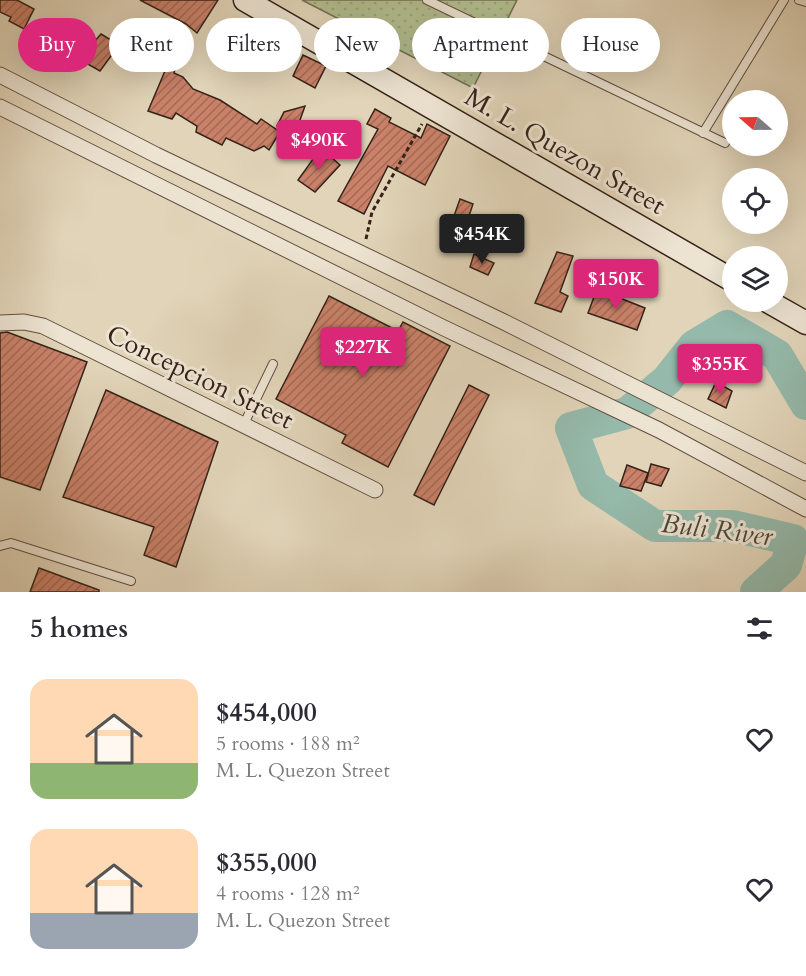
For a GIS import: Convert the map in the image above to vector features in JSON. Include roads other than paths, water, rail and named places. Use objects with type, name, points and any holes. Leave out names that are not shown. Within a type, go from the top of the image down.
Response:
[{"type":"main road","name":"M. L. Quezon Street","points":[[245,0],[722,274]]},
{"type":"main road","points":[[787,312],[806,323]]},
{"type":"street","points":[[0,75],[156,155],[364,254],[806,473]]},
{"type":"street","points":[[0,107],[444,328],[659,430],[806,509]]},
{"type":"street","name":"Concepcion Street","points":[[0,323],[24,322],[43,326],[375,490]]},
{"type":"lane","points":[[703,133],[784,0]]},
{"type":"lane","points":[[798,0],[806,2]]},
{"type":"lane","points":[[432,1],[722,142]]},
{"type":"lane","points":[[243,426],[273,364]]},
{"type":"lane","points":[[0,546],[10,543],[131,581]]},
{"type":"waterway","name":"Buli River","points":[[756,592],[786,565],[793,540],[733,526],[655,526],[593,485],[571,428],[627,413],[667,380],[694,346],[727,326],[777,355],[806,404]]}]
